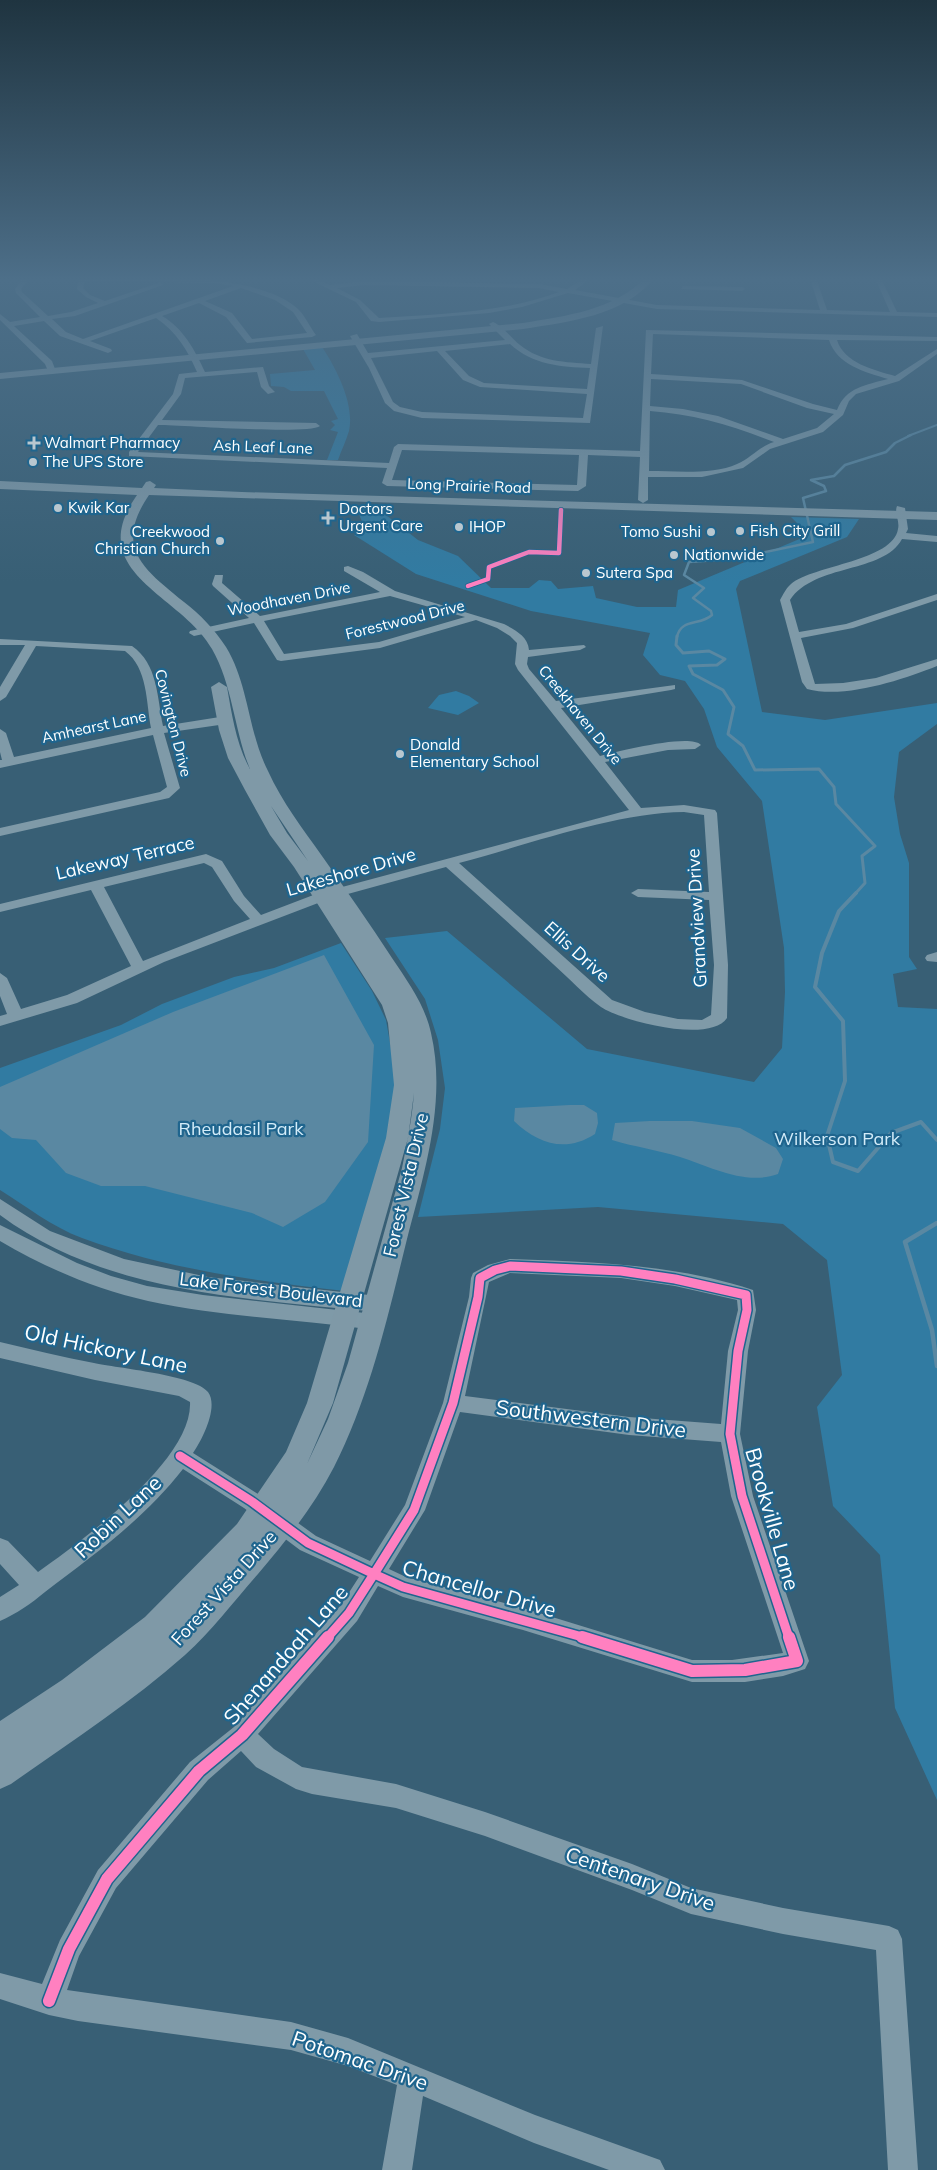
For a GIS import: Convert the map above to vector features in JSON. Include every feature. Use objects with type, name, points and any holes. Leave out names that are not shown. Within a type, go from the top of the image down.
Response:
[{"type":"main road","name":"Long Prairie Road","points":[[0,481],[38,482],[48,480],[140,488],[643,500],[792,508]]},
{"type":"main road","name":"Long Prairie Road","points":[[0,481],[140,488],[817,509],[901,511],[937,509]]},
{"type":"main road","points":[[119,506],[140,488]]},
{"type":"main road","name":"Forest Vista Drive","points":[[132,573],[126,545],[126,534],[128,517],[140,488]]},
{"type":"main road","name":"Long Prairie Road","points":[[901,511],[937,516]]},
{"type":"main road","name":"Forest Vista Drive","points":[[113,530],[115,549],[132,573],[220,650],[229,672],[252,755],[280,820]]},
{"type":"main road","name":"Forest Vista Drive","points":[[0,1739],[73,1691],[154,1627],[246,1534],[303,1494],[330,1449],[356,1380],[376,1313],[418,1145],[425,1101],[426,1061],[420,1024],[413,1007],[330,895],[236,758],[210,655],[200,632]]},
{"type":"main road","name":"Forest Vista Drive","points":[[0,1773],[97,1704],[177,1642],[271,1517],[320,1402],[349,1309],[397,1138],[405,1085],[404,1062],[398,1023],[392,1005],[330,895]]},
{"type":"street","points":[[156,422],[179,389],[181,379]]},
{"type":"street","points":[[263,379],[265,387],[270,392]]},
{"type":"street","points":[[378,379],[386,399],[392,406],[422,415],[587,421],[592,379]]},
{"type":"street","points":[[469,379],[483,385],[502,388],[591,392]]},
{"type":"street","points":[[643,500],[647,379]]},
{"type":"street","points":[[699,379],[742,382],[810,406],[840,413]]},
{"type":"street","points":[[644,474],[694,474],[740,466],[767,447],[820,430],[840,413],[845,400],[853,392],[895,379]]},
{"type":"street","points":[[645,408],[697,412],[782,442]]},
{"type":"street","points":[[156,422],[293,427],[316,426]]},
{"type":"street","name":"Ash Leaf Lane","points":[[156,422],[133,452],[134,455],[391,466]]},
{"type":"street","points":[[584,452],[581,486],[574,488],[387,483],[398,447],[584,452],[645,454]]},
{"type":"street","points":[[901,511],[905,524],[902,536],[890,547],[877,555],[808,579],[793,587],[787,593],[785,600],[808,682],[811,686],[875,681],[899,676],[937,662]]},
{"type":"street","points":[[902,536],[937,539]]},
{"type":"street","name":"Creekhaven Drive","points":[[348,569],[359,572],[374,585],[390,593],[476,617],[500,626],[518,637],[522,642],[523,654],[521,664],[524,670],[598,760],[634,806],[637,813]]},
{"type":"street","points":[[219,577],[217,584],[256,618]]},
{"type":"street","name":"Woodhaven Drive","points":[[200,632],[256,618],[327,608],[390,593]]},
{"type":"street","points":[[796,635],[820,634],[840,630],[937,597]]},
{"type":"street","name":"Forestwood Drive","points":[[256,618],[281,658],[380,645],[476,617]]},
{"type":"street","name":"Covington Drive","points":[[0,642],[34,642],[128,648],[135,651],[148,678],[157,730],[174,785],[172,791],[164,795],[0,832]]},
{"type":"street","points":[[0,697],[34,642]]},
{"type":"street","points":[[523,654],[580,648]]},
{"type":"street","points":[[554,706],[651,688],[671,687]]},
{"type":"street","name":"Amhearst Lane","points":[[4,763],[157,730],[226,720]]},
{"type":"street","points":[[0,733],[4,763]]},
{"type":"street","points":[[598,760],[668,746],[694,745]]},
{"type":"street","name":"Lakeshore Drive","points":[[0,1021],[72,999],[139,968],[330,895],[602,820],[637,813],[696,808]]},
{"type":"street","name":"Grandview Drive","points":[[696,808],[710,813],[721,965],[719,1018],[702,1026]]},
{"type":"street","name":"Lakeway Terrace","points":[[0,908],[95,884],[209,859],[217,864],[239,898],[259,922]]},
{"type":"street","name":"Ellis Drive","points":[[450,863],[608,1004],[644,1017],[702,1026]]},
{"type":"street","points":[[95,884],[139,968]]},
{"type":"street","points":[[638,893],[715,896]]},
{"type":"street","points":[[0,978],[16,1016]]},
{"type":"street","name":"Lake Forest Boulevard","points":[[0,1206],[42,1235],[90,1255],[134,1268],[178,1279],[376,1313]]},
{"type":"street","name":"Lake Forest Boulevard","points":[[0,1232],[16,1242],[91,1276],[146,1293],[222,1305],[349,1309]]},
{"type":"street","name":"Shenandoah Lane","points":[[49,2000],[69,1949],[107,1879],[199,1771],[242,1735],[349,1613],[375,1575],[414,1510],[453,1403],[478,1297],[480,1278],[495,1270],[510,1266],[621,1271],[682,1281],[746,1295]]},
{"type":"street","name":"Brookville Lane","points":[[746,1295],[747,1310],[738,1352],[730,1434],[742,1496],[797,1661]]},
{"type":"street","name":"Old Hickory Lane","points":[[0,1350],[94,1372],[165,1384],[184,1389],[200,1397]]},
{"type":"street","name":"Robin Lane","points":[[0,1610],[36,1587],[100,1539],[141,1502],[180,1456],[193,1436],[200,1416],[200,1397]]},
{"type":"street","name":"Southwestern Drive","points":[[453,1403],[629,1426],[730,1434]]},
{"type":"street","name":"Chancellor Drive","points":[[180,1456],[308,1543],[403,1587],[523,1619],[692,1671],[716,1673],[754,1671],[797,1661]]},
{"type":"street","points":[[0,1548],[36,1587]]},
{"type":"street","name":"Centenary Drive","points":[[242,1735],[265,1758],[296,1776],[312,1782],[405,1799],[484,1824],[632,1877],[691,1901],[783,1921],[889,1940],[903,2170]]},
{"type":"street","name":"Potomac Drive","points":[[0,1986],[78,2007],[291,2036],[348,2052],[412,2076],[534,2129],[650,2170]]},
{"type":"street","points":[[398,2170],[412,2076]]},
{"type":"green space","points":[[270,379],[339,379],[347,398],[350,421],[349,431],[338,460],[327,460],[338,432],[330,430],[335,425],[331,421],[338,419],[324,391],[291,391],[284,387],[271,386]]},
{"type":"green space","name":"Wilkerson Park","points":[[355,505],[377,508],[418,540],[458,556],[491,588],[529,588],[539,580],[551,581],[558,589],[593,586],[596,598],[637,607],[676,607],[678,590],[809,535],[791,517],[859,519],[847,537],[740,581],[736,589],[762,712],[825,720],[937,703],[937,724],[899,752],[894,797],[900,834],[909,863],[909,957],[917,969],[893,974],[898,1007],[937,1009],[937,1800],[895,1708],[880,1555],[833,1506],[817,1407],[842,1375],[827,1260],[783,1224],[598,1207],[418,1217],[440,1129],[445,1088],[438,1040],[425,999],[385,938],[447,931],[587,1049],[754,1082],[782,1048],[785,992],[784,948],[762,801],[717,747],[704,709],[685,681],[660,675],[643,655],[650,633],[531,611],[416,574],[354,535],[366,531]]},
{"type":"green space","points":[[456,691],[469,696],[479,703],[458,715],[428,708],[439,695]]},
{"type":"green space","name":"Rheudasil Park","points":[[341,943],[372,991],[386,1020],[399,1094],[345,1291],[278,1283],[178,1266],[114,1249],[60,1228],[0,1190],[0,1068],[121,1025],[162,1004],[234,977],[274,968]]},
{"type":"shaded area","name":"Rheudasil Park","points":[[324,955],[374,1045],[368,1142],[325,1202],[283,1227],[252,1213],[145,1186],[101,1186],[66,1173],[36,1140],[12,1138],[0,1129],[0,1087],[173,1012]]},
{"type":"shaded area","points":[[584,1105],[597,1113],[598,1123],[595,1134],[573,1143],[553,1143],[533,1135],[514,1121],[515,1108]]},
{"type":"shaded area","points":[[692,1121],[740,1128],[776,1148],[783,1159],[778,1174],[754,1178],[741,1177],[680,1157],[612,1140],[615,1123]]},
{"type":"waterway","points":[[908,436],[937,425]]},
{"type":"waterway","points":[[677,637],[682,627],[712,615],[711,611],[693,598],[704,588],[684,575],[689,562],[732,559],[813,542],[803,498],[826,491],[824,486],[811,480],[834,476],[845,465],[886,452],[895,443],[911,435]]},
{"type":"waterway","points":[[677,636],[676,645],[683,653],[709,651],[725,659],[717,665],[689,666],[693,674],[723,690],[734,707],[728,734],[743,746],[755,770],[819,769],[834,787],[836,804],[875,846],[862,856],[865,883],[855,894]]},
{"type":"waterway","points":[[856,893],[839,911],[822,953],[815,987],[843,1021],[845,1081],[827,1136],[833,1162],[858,1171],[891,1133],[921,1122],[937,1140]]},
{"type":"waterway","points":[[937,1223],[905,1242],[932,1330],[937,1366]]},
{"type":"cycle path","points":[[468,586],[488,579],[489,567],[529,552],[559,553],[561,510]]},
{"type":"cycle path","points":[[49,2001],[69,1949],[107,1879],[199,1771],[242,1735],[349,1613],[414,1510],[453,1403],[478,1297],[480,1278],[495,1270],[510,1266],[621,1271],[675,1279],[746,1295],[747,1310],[738,1351],[730,1434],[742,1496],[797,1661],[745,1670],[719,1672],[692,1671],[523,1619],[403,1587],[308,1543],[251,1501],[180,1456]]},
{"type":"place","name":"Walmart Pharmacy","points":[[34,443]]},
{"type":"place","name":"The UPS Store","points":[[33,462]]},
{"type":"place","name":"Kwik Kar","points":[[58,508]]},
{"type":"place","name":"Doctors Urgent Care","points":[[328,518]]},
{"type":"place","name":"IHOP","points":[[459,527]]},
{"type":"place","name":"Fish City Grill","points":[[740,531]]},
{"type":"place","name":"Tomo Sushi","points":[[711,532]]},
{"type":"place","name":"Creekwood Christian Church","points":[[220,541]]},
{"type":"place","name":"Nationwide","points":[[674,555]]},
{"type":"place","name":"Sutera Spa","points":[[586,573]]},
{"type":"place","name":"Donald Elementary School","points":[[400,754]]}]
